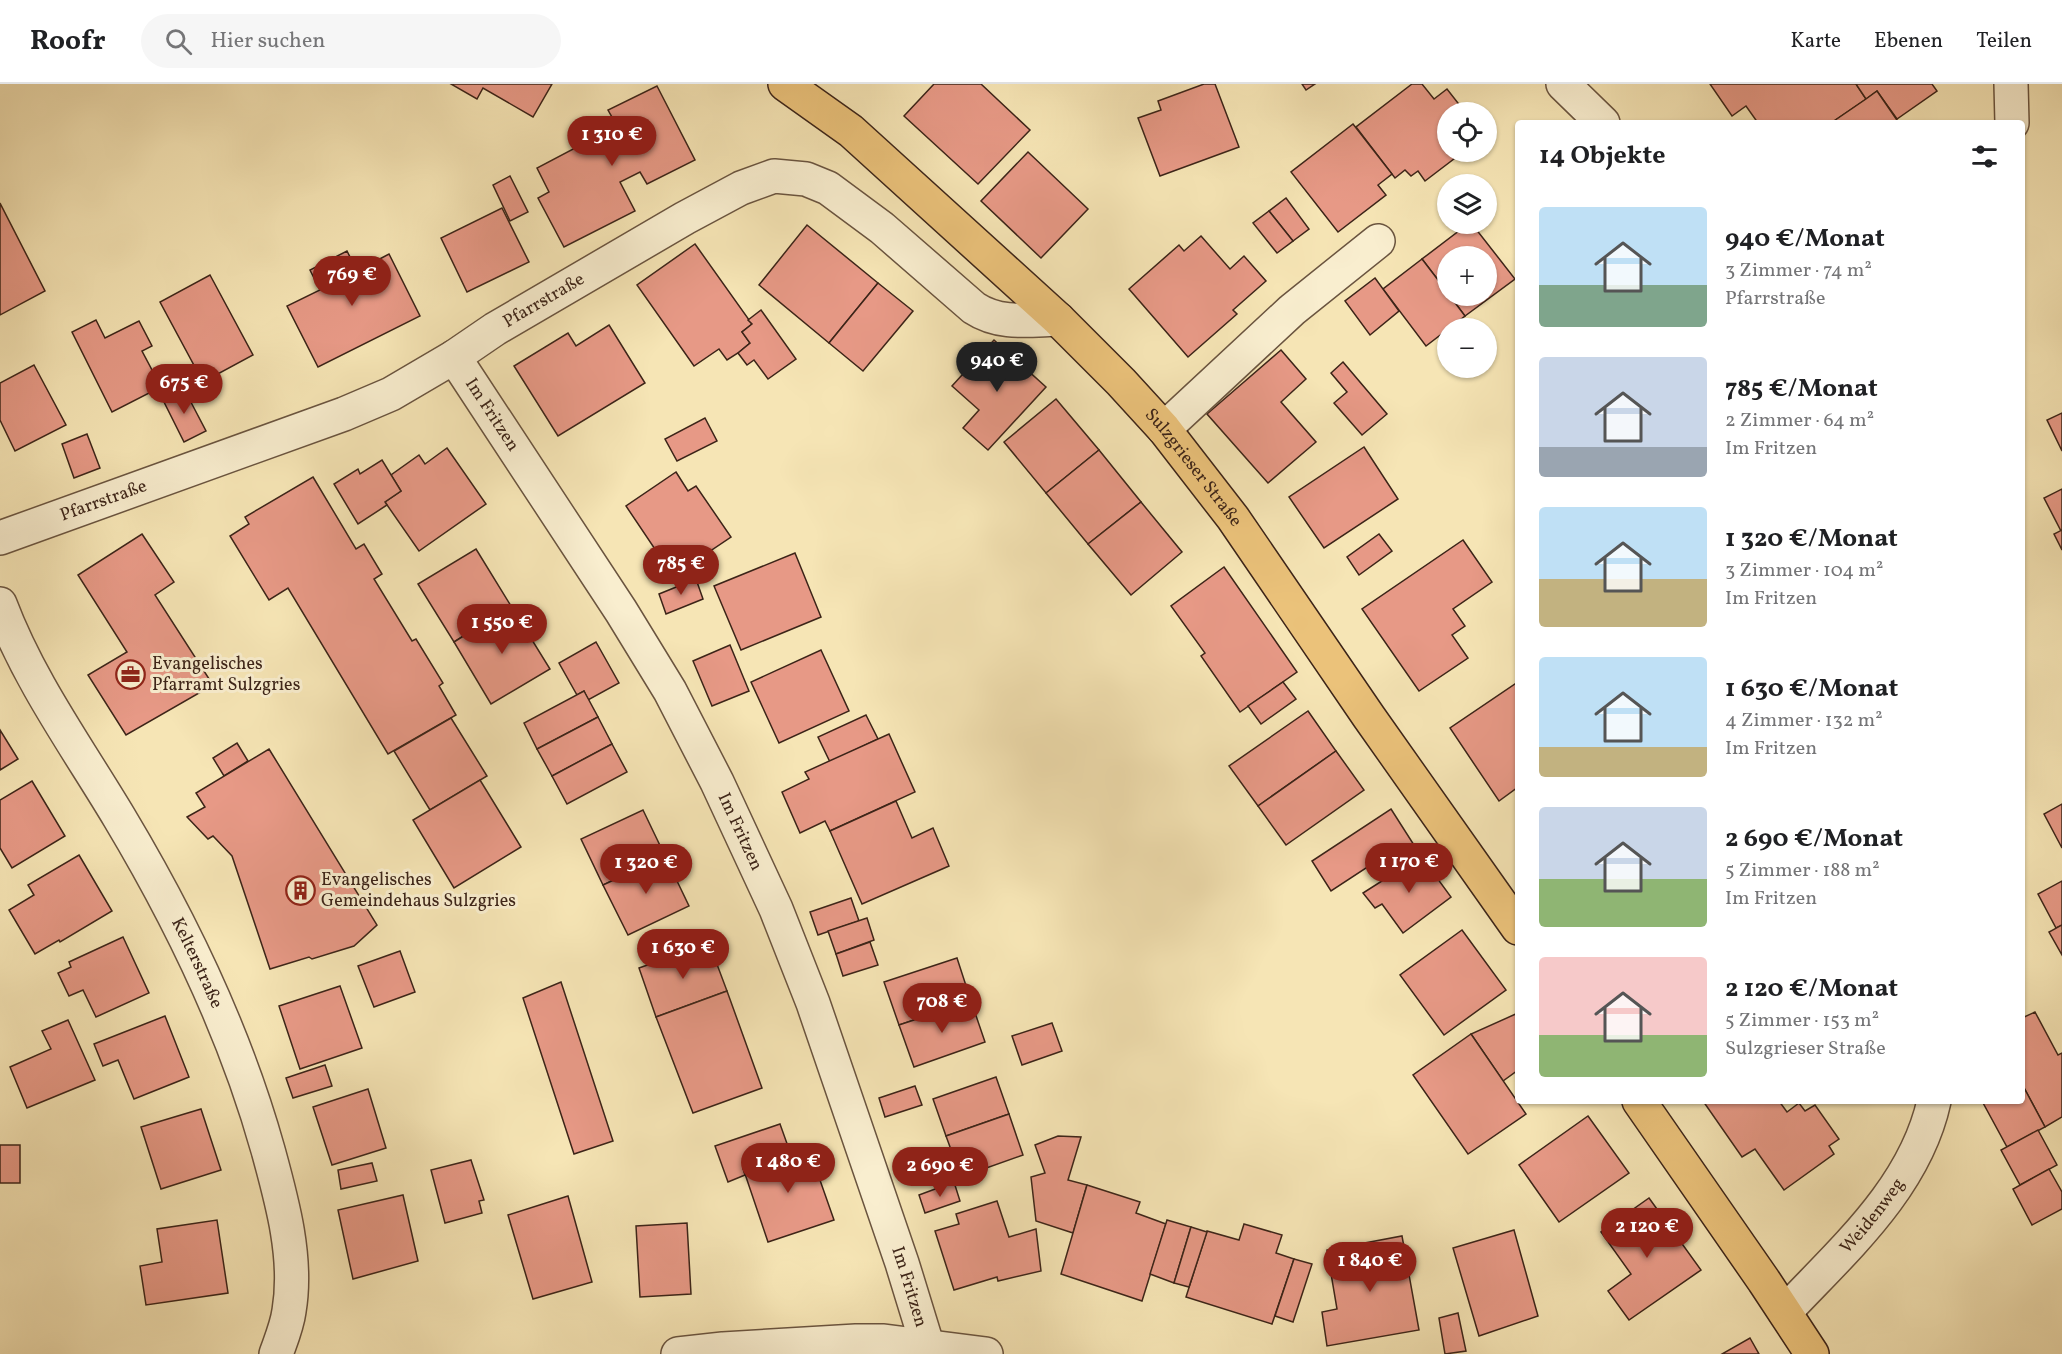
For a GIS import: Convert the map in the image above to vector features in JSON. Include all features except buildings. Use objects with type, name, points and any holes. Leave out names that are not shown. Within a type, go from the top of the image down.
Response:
[{"type":"main road","name":"Sulzgrieser Straße","points":[[785,84],[850,131],[1058,318],[1121,381],[1164,429],[1233,518],[1369,717],[1515,924]]},
{"type":"main road","points":[[1641,1104],[1812,1354]]},
{"type":"street","points":[[1563,84],[1600,120]]},
{"type":"street","points":[[2011,84],[2012,120]]},
{"type":"street","name":"Pfarrstraße","points":[[0,538],[391,394],[454,357],[495,329],[694,213],[765,178],[783,176],[806,178],[828,188],[882,228],[984,315],[1009,321],[1058,318]]},
{"type":"street","points":[[1164,429],[1300,303],[1378,241]]},
{"type":"street","name":"Im Fritzen","points":[[454,357],[627,620],[670,692],[717,782],[776,909],[813,1003],[929,1350]]},
{"type":"street","name":"Kelterstraße","points":[[0,604],[18,647],[47,704],[118,815],[169,905],[210,990],[237,1056],[273,1169],[286,1227],[292,1268],[289,1311],[276,1354]]},
{"type":"street","name":"Weidenweg","points":[[1785,1312],[1846,1248],[1895,1189],[1914,1157],[1933,1104]]},
{"type":"street","points":[[678,1354],[856,1341],[884,1341],[929,1350],[986,1354]]},
{"type":"place","name":"Evangelisches Pfarramt Sulzgries","points":[[131,674]]},
{"type":"place","name":"Evangelisches Gemeindehaus Sulzgries","points":[[300,890]]}]
